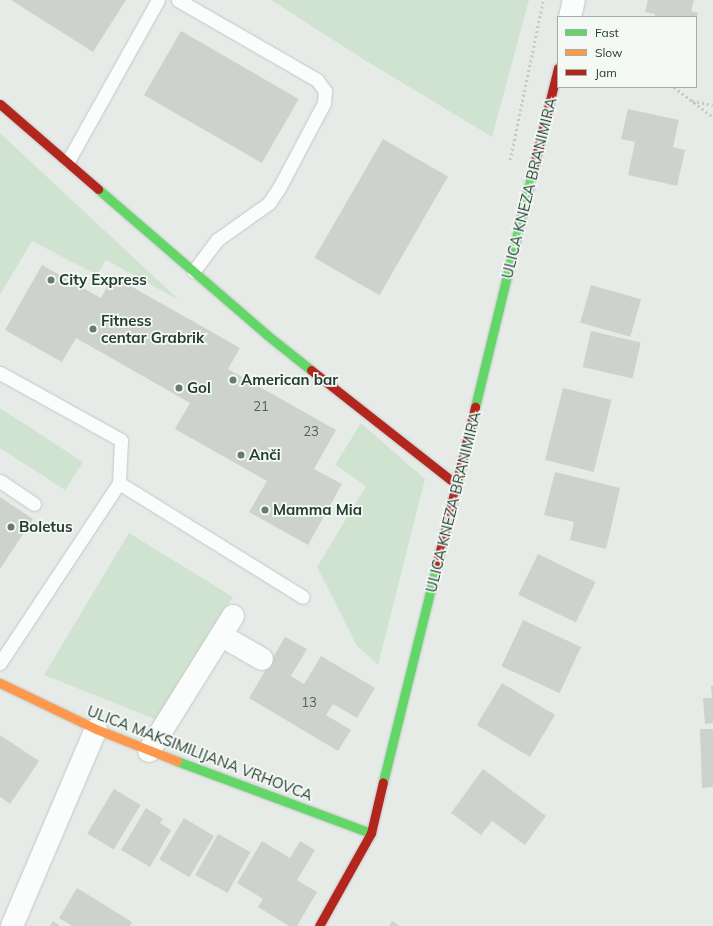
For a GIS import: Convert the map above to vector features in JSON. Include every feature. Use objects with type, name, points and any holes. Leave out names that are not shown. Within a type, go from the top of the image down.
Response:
[{"type":"street","points":[[570,16],[574,0]]},
{"type":"street","name":"ULICA KNEZA BRANIMIRA","points":[[319,926],[371,833],[557,72]]},
{"type":"street","points":[[0,104],[267,335],[457,485]]},
{"type":"street","points":[[149,751],[222,636],[233,616]]},
{"type":"street","points":[[222,636],[262,659]]},
{"type":"street","name":"ULICA MAKSIMILIJANA VRHOVCA","points":[[0,683],[96,729],[149,751],[371,833]]},
{"type":"street","points":[[12,926],[96,729]]},
{"type":"lane","points":[[68,162],[158,0]]},
{"type":"lane","points":[[178,0],[317,80],[325,91],[324,103],[279,188],[269,203],[217,240],[194,271]]},
{"type":"lane","points":[[0,373],[120,440],[119,483],[0,663]]},
{"type":"lane","points":[[0,481],[34,504]]},
{"type":"lane","points":[[119,483],[303,597]]},
{"type":"path","points":[[675,88],[713,117]]},
{"type":"path","points":[[692,100],[713,105]]},
{"type":"green space","points":[[271,0],[529,0],[492,137],[363,59]]},
{"type":"green space","points":[[0,133],[179,300],[106,260],[97,275],[32,241],[0,295]]},
{"type":"green space","points":[[0,408],[83,462],[65,490],[0,448]]},
{"type":"green space","points":[[361,423],[425,479],[378,665],[357,646],[317,567],[366,486],[335,465]]},
{"type":"green space","points":[[129,533],[233,597],[157,720],[44,675]]},
{"type":"building","points":[[11,0],[126,0],[93,52]]},
{"type":"building","points":[[648,0],[694,0],[691,11],[698,13],[697,17],[654,16],[655,14],[645,12]]},
{"type":"building","points":[[181,31],[299,99],[262,163],[144,95]]},
{"type":"building","points":[[628,109],[679,120],[673,147],[685,150],[677,186],[628,175],[635,142],[621,139]]},
{"type":"building","points":[[383,139],[448,176],[379,295],[314,258]]},
{"type":"building","points":[[42,265],[101,298],[113,276],[240,348],[228,369],[336,430],[314,469],[342,484],[308,545],[249,512],[267,481],[175,429],[190,403],[76,338],[62,362],[5,330]]},
{"type":"building","points":[[591,285],[641,299],[630,337],[580,322]]},
{"type":"building","points":[[591,331],[641,342],[632,379],[583,367]]},
{"type":"building","points":[[563,388],[612,400],[594,472],[545,460]]},
{"type":"building","points":[[555,472],[620,488],[606,549],[570,540],[574,522],[544,515]]},
{"type":"building","points":[[0,497],[33,519],[0,569]]},
{"type":"building","points":[[538,554],[596,582],[576,623],[518,594]]},
{"type":"building","points":[[523,620],[581,647],[559,693],[501,666]]},
{"type":"building","points":[[285,637],[307,649],[291,676],[304,684],[321,656],[375,688],[357,718],[333,704],[326,715],[351,730],[338,751],[249,698]]},
{"type":"building","points":[[502,683],[555,715],[530,757],[477,725]]},
{"type":"building","points":[[711,686],[713,686],[713,723],[705,724],[703,698],[712,698]]},
{"type":"building","points":[[700,729],[713,729],[713,787],[702,788]]},
{"type":"building","points":[[0,735],[39,761],[10,804],[0,797]]},
{"type":"building","points":[[483,769],[546,816],[525,845],[492,821],[481,835],[451,813]]},
{"type":"building","points":[[114,789],[141,805],[114,850],[87,834]]},
{"type":"building","points":[[146,808],[163,819],[160,823],[171,830],[150,867],[121,850]]},
{"type":"building","points":[[184,818],[214,836],[189,877],[159,859]]},
{"type":"building","points":[[218,834],[250,852],[228,893],[195,875]]},
{"type":"building","points":[[262,841],[290,858],[300,841],[315,850],[297,880],[317,892],[297,926],[289,926],[258,907],[263,899],[237,883]]},
{"type":"building","points":[[77,888],[132,922],[130,926],[72,926],[59,918]]},
{"type":"building","points":[[53,921],[60,926],[50,926]]},
{"type":"building","points":[[392,921],[400,926],[389,926]]},
{"type":"traffic: fast","points":[[475,407],[533,169]]},
{"type":"traffic: fast","points":[[98,189],[267,335],[311,370]]},
{"type":"traffic: fast","points":[[383,782],[437,563]]},
{"type":"traffic: fast","points":[[177,761],[371,833]]},
{"type":"traffic: slow","points":[[0,683],[96,729],[177,761]]},
{"type":"traffic: jam","points":[[533,169],[557,72]]},
{"type":"traffic: jam","points":[[0,104],[98,189]]},
{"type":"traffic: jam","points":[[311,370],[457,485]]},
{"type":"traffic: jam","points":[[437,563],[475,407]]},
{"type":"traffic: jam","points":[[319,926],[371,833],[383,782]]},
{"type":"place","name":"City Express","points":[[51,280]]},
{"type":"place","name":"Fitness centar Grabrik","points":[[93,329]]},
{"type":"place","name":"American bar","points":[[233,380]]},
{"type":"place","name":"Gol","points":[[179,388]]},
{"type":"place","name":"Anči","points":[[241,455]]},
{"type":"place","name":"Mamma Mia","points":[[265,510]]},
{"type":"place","name":"Boletus","points":[[11,527]]}]
